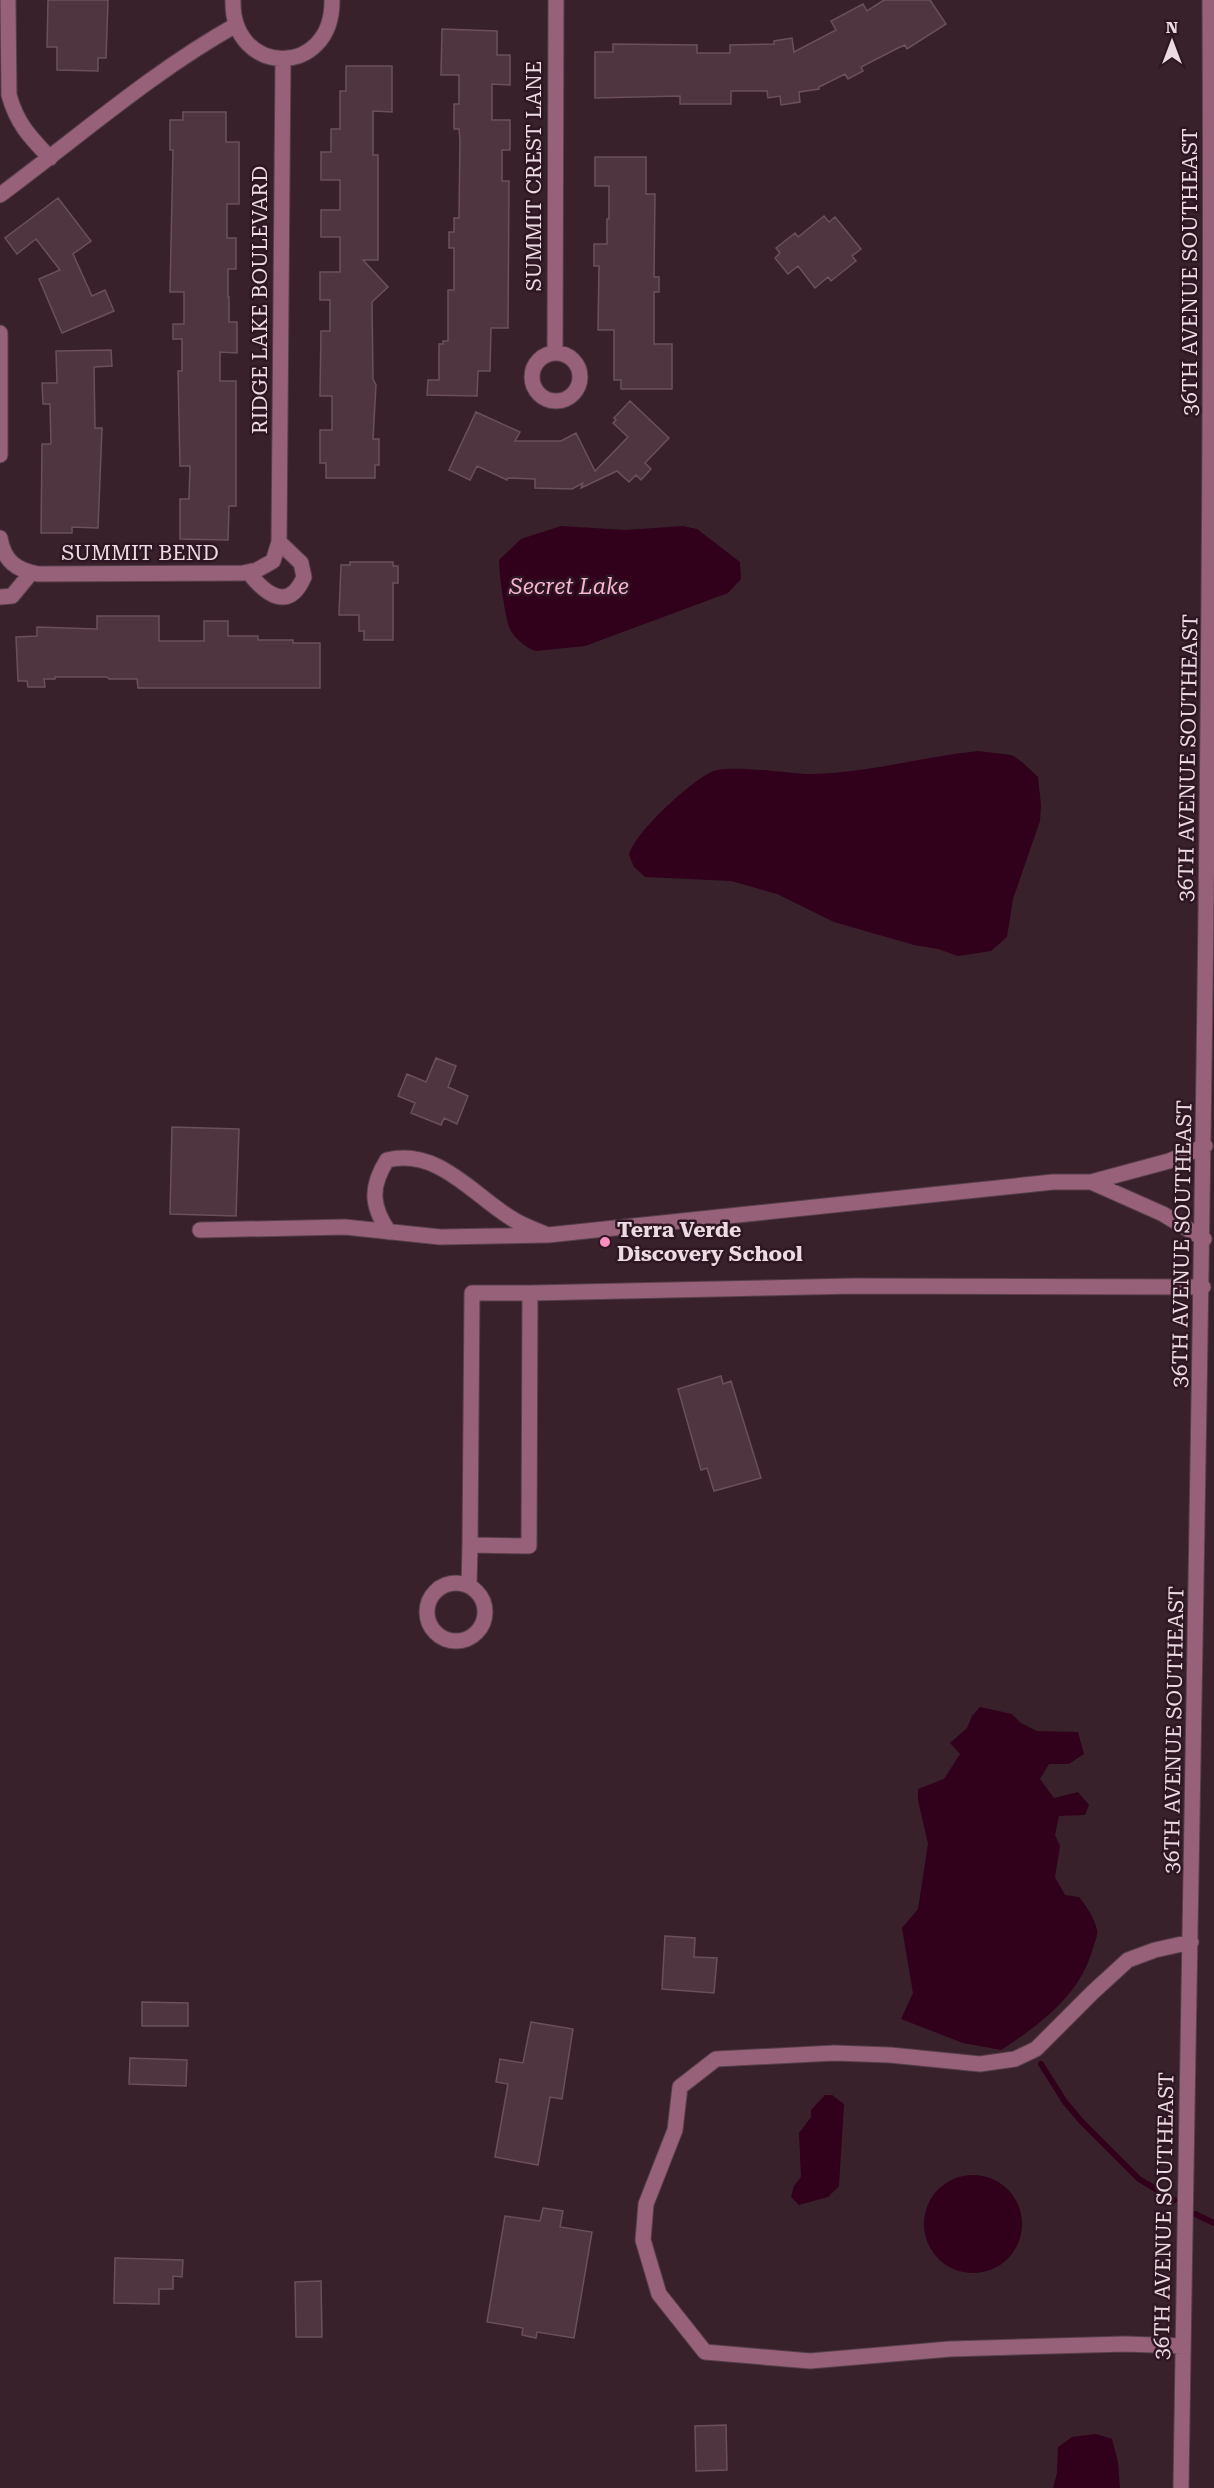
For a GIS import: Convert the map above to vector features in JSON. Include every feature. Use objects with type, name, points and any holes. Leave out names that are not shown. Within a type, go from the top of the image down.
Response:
[{"type":"street","points":[[8,0],[9,95],[13,109],[27,135],[50,158]]},
{"type":"street","points":[[233,0],[236,25],[247,44],[266,56],[283,58],[303,54],[323,39],[333,16],[332,0]]},
{"type":"street","name":"SUMMIT CREST LANE","points":[[555,0],[555,353]]},
{"type":"street","name":"36TH AVENUE SOUTHEAST","points":[[1181,2488],[1204,1239],[1212,504],[1210,0]]},
{"type":"street","points":[[0,195],[168,69],[207,41],[236,25]]},
{"type":"street","name":"RIDGE LAKE BOULEVARD","points":[[279,542],[283,58]]},
{"type":"street","points":[[0,333],[0,455]]},
{"type":"street","name":"SUMMIT BEND","points":[[0,541],[11,564],[31,573],[220,575],[257,570],[273,561],[279,542],[301,562],[304,577],[296,593],[288,597],[271,595],[261,589],[248,572]]},
{"type":"street","name":"SUMMIT BEND","points":[[0,597],[12,596],[31,573]]},
{"type":"street","points":[[200,1230],[345,1227],[440,1237],[548,1235],[1053,1182],[1090,1182],[1169,1161],[1205,1146]]},
{"type":"street","points":[[389,1232],[379,1217],[374,1188],[387,1160],[402,1156],[424,1160],[452,1174],[512,1219],[548,1235]]},
{"type":"street","points":[[1090,1182],[1163,1214],[1204,1239]]},
{"type":"street","points":[[469,1586],[472,1293],[854,1286],[1203,1287]]},
{"type":"street","points":[[470,1545],[528,1546],[530,1293]]},
{"type":"street","points":[[1183,2346],[1125,2344],[950,2349],[810,2361],[705,2352],[659,2294],[643,2240],[646,2204],[675,2130],[680,2087],[716,2059],[834,2053],[890,2055],[980,2064],[1015,2059],[1036,2049],[1128,1960],[1155,1950],[1191,1942]]},
{"type":"water","name":"Secret Lake","points":[[561,526],[625,530],[683,526],[697,529],[740,562],[741,579],[728,593],[585,646],[536,651],[519,640],[509,626],[499,560],[521,539]]},
{"type":"water","points":[[978,751],[1012,755],[1022,762],[1038,777],[1041,805],[1040,821],[1013,899],[1007,937],[991,951],[958,956],[938,949],[914,945],[834,922],[777,894],[731,881],[645,877],[634,867],[629,855],[641,834],[664,809],[690,786],[711,772],[742,769],[806,774],[828,773]]},
{"type":"water","points":[[980,1707],[1012,1714],[1021,1723],[1037,1731],[1078,1732],[1084,1754],[1069,1764],[1049,1764],[1040,1779],[1054,1798],[1078,1792],[1089,1805],[1085,1815],[1059,1816],[1055,1835],[1060,1846],[1055,1877],[1065,1895],[1079,1897],[1092,1916],[1097,1932],[1087,1965],[1069,1994],[1044,2019],[1001,2050],[963,2043],[901,2019],[913,1993],[902,1928],[918,1909],[928,1844],[918,1800],[918,1789],[944,1779],[960,1754],[950,1743],[967,1728],[972,1716]]},
{"type":"water","points":[[825,2095],[832,2095],[844,2104],[839,2186],[828,2197],[799,2205],[791,2197],[794,2186],[801,2177],[799,2133],[811,2117],[811,2110]]},
{"type":"water","points":[[973,2175],[992,2179],[1007,2190],[1018,2205],[1022,2224],[1018,2243],[1007,2258],[992,2269],[973,2273],[954,2269],[939,2258],[928,2243],[924,2224],[928,2205],[939,2190],[954,2179]]},
{"type":"water","points":[[1096,2434],[1112,2439],[1118,2462],[1120,2488],[1053,2488],[1057,2473],[1058,2447],[1072,2437]]},
{"type":"building","points":[[48,0],[108,0],[106,58],[98,58],[98,71],[57,70],[57,47],[47,47]]},
{"type":"building","points":[[884,0],[930,0],[946,24],[907,49],[905,45],[861,67],[863,71],[848,79],[845,74],[819,89],[799,92],[800,102],[781,105],[780,96],[768,98],[767,91],[731,91],[731,104],[680,104],[680,96],[595,98],[595,52],[613,52],[613,44],[697,45],[697,53],[730,53],[730,45],[774,44],[774,41],[792,38],[794,52],[836,30],[831,21],[863,4],[867,11]]},
{"type":"building","points":[[442,29],[497,31],[497,55],[510,55],[510,85],[492,84],[492,120],[510,120],[510,150],[502,150],[502,181],[509,181],[508,328],[491,328],[490,371],[478,371],[477,396],[427,395],[428,380],[439,380],[439,344],[448,341],[448,290],[454,290],[454,248],[449,248],[449,232],[454,232],[454,218],[459,218],[460,140],[459,129],[454,129],[454,104],[459,104],[459,75],[441,75]]},
{"type":"building","points":[[346,66],[392,66],[392,112],[373,111],[373,155],[378,155],[378,260],[363,260],[388,287],[372,302],[373,379],[376,385],[373,439],[379,439],[379,465],[375,465],[375,478],[326,478],[326,463],[320,463],[320,430],[332,430],[332,396],[320,396],[321,331],[330,331],[330,300],[320,300],[320,272],[340,272],[340,237],[321,237],[321,210],[340,210],[340,180],[321,180],[321,152],[331,152],[331,129],[340,129],[340,91],[346,91]]},
{"type":"building","points":[[183,112],[226,112],[226,142],[239,142],[239,204],[227,204],[227,238],[236,238],[236,269],[228,269],[228,297],[229,322],[237,322],[237,353],[220,352],[220,381],[236,381],[236,506],[229,506],[228,540],[180,539],[180,499],[189,499],[190,466],[180,466],[178,371],[182,371],[182,339],[173,339],[173,324],[184,324],[184,292],[170,292],[173,150],[170,150],[170,120],[183,120]]},
{"type":"building","points":[[595,157],[646,157],[646,194],[655,194],[654,277],[659,277],[659,292],[654,292],[654,344],[672,344],[672,389],[621,389],[621,380],[614,380],[614,330],[598,330],[599,266],[594,266],[594,244],[607,244],[609,186],[595,186]]},
{"type":"building","points":[[58,198],[91,241],[73,254],[92,296],[105,290],[114,311],[62,333],[39,279],[60,270],[36,239],[17,254],[5,238]]},
{"type":"building","points":[[824,216],[829,222],[835,217],[861,249],[852,256],[856,261],[831,281],[828,277],[815,288],[798,266],[788,274],[775,258],[780,253],[776,248],[795,233],[798,237]]},
{"type":"building","points":[[111,350],[112,366],[94,367],[95,428],[102,428],[98,528],[72,527],[72,533],[41,533],[42,444],[51,444],[50,404],[43,404],[42,383],[57,383],[56,351]]},
{"type":"building","points":[[630,401],[669,438],[645,463],[651,469],[641,480],[636,475],[629,482],[617,471],[581,488],[583,483],[572,489],[535,488],[535,479],[508,478],[507,480],[477,466],[470,480],[449,470],[476,412],[520,432],[515,441],[561,441],[576,433],[595,471],[628,437],[613,423],[616,420],[614,418]]},
{"type":"building","points":[[350,562],[393,562],[393,566],[398,566],[398,583],[393,583],[393,640],[364,640],[364,631],[359,631],[359,615],[339,615],[341,565],[350,565]]},
{"type":"building","points":[[97,616],[159,616],[159,641],[204,641],[204,621],[228,621],[228,636],[258,636],[258,640],[320,643],[320,688],[138,688],[137,679],[109,679],[107,677],[55,677],[55,679],[44,679],[45,687],[28,687],[27,681],[18,681],[16,637],[37,636],[37,627],[97,629]]},
{"type":"building","points":[[436,1058],[456,1066],[448,1087],[468,1096],[457,1124],[444,1118],[441,1125],[411,1113],[415,1103],[398,1096],[407,1074],[426,1082]]},
{"type":"building","points":[[172,1127],[239,1129],[236,1216],[170,1214]]},
{"type":"building","points":[[721,1376],[723,1384],[731,1381],[761,1478],[714,1491],[707,1468],[701,1470],[678,1389]]},
{"type":"building","points":[[665,1936],[695,1938],[694,1957],[717,1958],[714,1993],[662,1989]]},
{"type":"building","points":[[142,2002],[188,2003],[188,2026],[142,2026]]},
{"type":"building","points":[[531,2022],[573,2029],[562,2099],[550,2097],[538,2165],[495,2157],[508,2084],[496,2082],[500,2059],[523,2063]]},
{"type":"building","points":[[130,2058],[187,2060],[186,2086],[129,2084]]},
{"type":"building","points":[[543,2208],[563,2211],[560,2227],[592,2232],[574,2338],[537,2332],[536,2338],[522,2335],[523,2328],[487,2322],[505,2216],[540,2221]]},
{"type":"building","points":[[115,2258],[183,2260],[182,2277],[173,2276],[173,2289],[159,2289],[159,2304],[114,2303]]},
{"type":"building","points":[[321,2281],[322,2337],[296,2337],[295,2282]]},
{"type":"building","points":[[726,2425],[727,2470],[696,2471],[695,2426]]},
{"type":"waterway","points":[[1041,2064],[1065,2102],[1082,2122],[1139,2179],[1174,2200]]},
{"type":"waterway","points":[[1195,2214],[1214,2223]]},
{"type":"place","name":"Terra Verde Discovery School","points":[[605,1242]]}]
